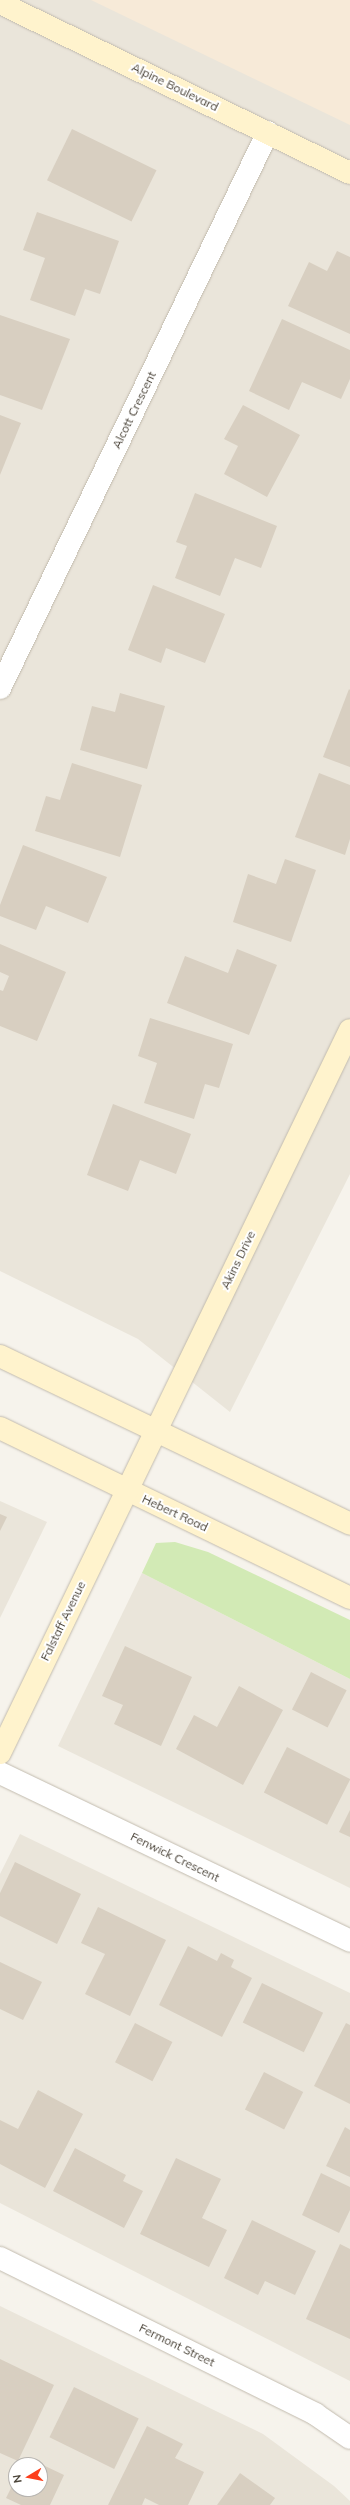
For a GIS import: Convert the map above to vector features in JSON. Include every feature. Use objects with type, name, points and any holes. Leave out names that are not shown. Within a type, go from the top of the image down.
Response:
[{"type":"street","name":"Alpine Boulevard","points":[[0,3],[350,173]]},
{"type":"street","name":"Alcott Crescent","points":[[0,688],[268,132]]},
{"type":"street","name":"Akins Drive","points":[[126,1490],[350,1030]]},
{"type":"street","points":[[0,1356],[350,1524]]},
{"type":"street","name":"Hebert Road","points":[[0,1428],[350,1598]]},
{"type":"street","name":"Falstaff Avenue","points":[[0,1753],[126,1490]]},
{"type":"street","name":"Fenwick Crescent","points":[[0,1773],[350,1940]]},
{"type":"street","name":"Fermont Street","points":[[0,2258],[315,2414],[350,2438]]},
{"type":"shaded area","points":[[0,0],[350,0],[350,1174],[230,1412],[138,1339],[0,1271]]},
{"type":"shaded area","points":[[91,0],[350,0],[350,125]]},
{"type":"shaded area","points":[[0,1501],[47,1522],[0,1618]]},
{"type":"shaded area","points":[[142,1573],[350,1679],[350,1888],[58,1746]]},
{"type":"shaded area","points":[[20,1834],[350,1993],[350,2381],[0,2203],[0,1874]]},
{"type":"shaded area","points":[[0,2306],[263,2434],[334,2486],[350,2501],[350,2505],[0,2505]]},
{"type":"green space","points":[[175,1542],[208,1552],[350,1620],[350,1679],[142,1573],[156,1543]]},
{"type":"building","points":[[72,129],[156,170],[131,221],[47,180]]},
{"type":"building","points":[[37,212],[119,241],[100,294],[85,289],[75,316],[30,300],[45,258],[23,250]]},
{"type":"building","points":[[337,251],[350,257],[350,334],[288,306],[309,262],[327,271]]},
{"type":"building","points":[[0,315],[70,339],[42,410],[0,395]]},
{"type":"building","points":[[282,319],[350,350],[350,379],[341,399],[302,382],[289,410],[249,391]]},
{"type":"building","points":[[243,405],[300,435],[267,497],[224,474],[238,446],[224,439]]},
{"type":"building","points":[[0,415],[21,423],[0,475]]},
{"type":"building","points":[[195,493],[277,526],[261,568],[235,558],[220,596],[175,578],[187,546],[176,542]]},
{"type":"building","points":[[153,585],[225,614],[205,663],[166,648],[161,663],[128,650]]},
{"type":"building","points":[[349,689],[350,690],[350,767],[323,757]]},
{"type":"building","points":[[120,693],[165,706],[147,769],[80,750],[92,706],[115,712]]},
{"type":"building","points":[[72,763],[142,785],[120,857],[35,831],[46,796],[60,800]]},
{"type":"building","points":[[319,773],[350,785],[350,839],[345,855],[295,837]]},
{"type":"building","points":[[23,845],[107,877],[88,923],[46,906],[36,930],[0,916],[0,905]]},
{"type":"building","points":[[285,859],[316,870],[291,942],[233,922],[248,874],[276,884]]},
{"type":"building","points":[[0,944],[66,972],[37,1041],[0,1026],[0,990],[3,991],[9,976],[0,972]]},
{"type":"building","points":[[237,949],[277,965],[249,1035],[167,1003],[185,956],[228,973]]},
{"type":"building","points":[[150,1018],[233,1044],[219,1088],[205,1084],[194,1119],[144,1103],[157,1063],[138,1056]]},
{"type":"building","points":[[113,1104],[191,1134],[176,1174],[140,1160],[128,1191],[87,1175]]},
{"type":"building","points":[[0,1514],[7,1517],[0,1531]]},
{"type":"building","points":[[125,1646],[192,1677],[161,1746],[114,1724],[123,1705],[102,1696]]},
{"type":"building","points":[[311,1672],[347,1690],[328,1728],[292,1709]]},
{"type":"building","points":[[239,1686],[283,1710],[243,1785],[176,1749],[194,1715],[217,1727]]},
{"type":"building","points":[[287,1747],[350,1779],[327,1825],[264,1792]]},
{"type":"building","points":[[350,1810],[350,1837],[339,1832]]},
{"type":"building","points":[[15,1862],[81,1894],[57,1944],[0,1916],[0,1893]]},
{"type":"building","points":[[98,1907],[166,1940],[130,2016],[85,1994],[105,1954],[81,1943]]},
{"type":"building","points":[[188,1946],[217,1961],[221,1953],[234,1960],[231,1967],[252,1978],[222,2037],[159,2005]]},
{"type":"building","points":[[0,1962],[42,1982],[23,2020],[0,2009]]},
{"type":"building","points":[[262,1983],[323,2013],[304,2052],[243,2023]]},
{"type":"building","points":[[135,2023],[172,2042],[152,2081],[115,2062]]},
{"type":"building","points":[[346,2023],[350,2025],[350,2104],[314,2086]]},
{"type":"building","points":[[264,2072],[303,2092],[284,2129],[245,2109]]},
{"type":"building","points":[[38,2090],[83,2114],[45,2188],[0,2164],[0,2120],[18,2129]]},
{"type":"building","points":[[345,2127],[350,2130],[350,2177],[326,2166]]},
{"type":"building","points":[[75,2148],[126,2175],[123,2181],[143,2191],[124,2228],[53,2191]]},
{"type":"building","points":[[176,2158],[221,2179],[202,2218],[227,2230],[209,2267],[140,2234]]},
{"type":"building","points":[[321,2173],[350,2187],[350,2210],[339,2233],[302,2215]]},
{"type":"building","points":[[252,2220],[316,2251],[295,2295],[265,2281],[258,2295],[224,2278]]},
{"type":"building","points":[[340,2244],[350,2249],[350,2339],[306,2319]]},
{"type":"building","points":[[0,2359],[54,2385],[20,2457],[9,2457],[0,2453]]},
{"type":"building","points":[[74,2387],[139,2419],[114,2469],[49,2437]]},
{"type":"building","points":[[147,2426],[183,2444],[175,2458],[204,2472],[188,2505],[159,2505],[145,2498],[142,2505],[108,2505]]},
{"type":"building","points":[[48,2467],[64,2475],[50,2505],[21,2505],[6,2498],[8,2494],[8,2497],[48,2497]]},
{"type":"building","points":[[240,2473],[275,2498],[270,2505],[217,2505]]}]
